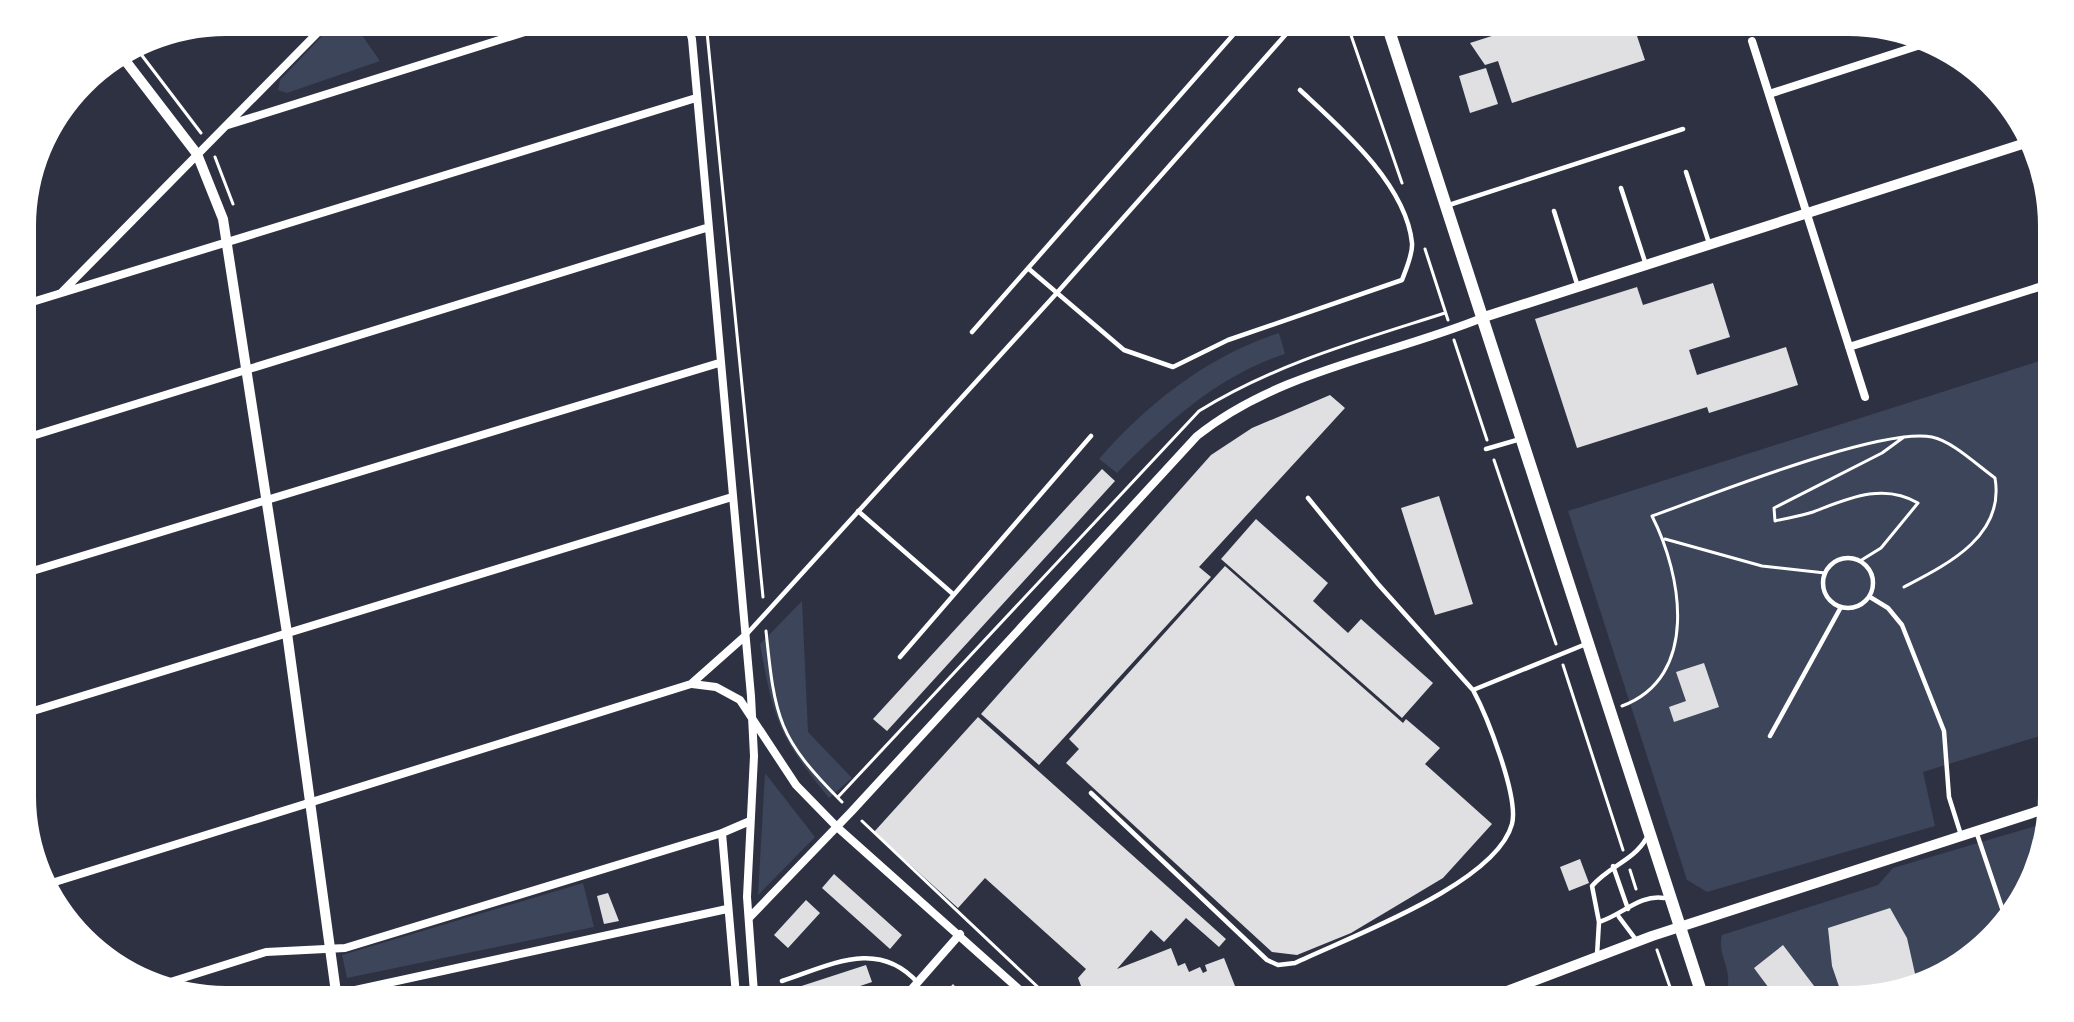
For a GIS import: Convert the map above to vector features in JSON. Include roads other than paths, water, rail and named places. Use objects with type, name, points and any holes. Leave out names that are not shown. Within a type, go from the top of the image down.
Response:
[{"type":"main road","points":[[1391,36],[1699,986]]},
{"type":"street","points":[[60,294],[313,36]]},
{"type":"street","points":[[226,125],[512,36]]},
{"type":"street","points":[[691,36],[751,714],[748,919],[753,986]]},
{"type":"street","points":[[1752,41],[1865,397]]},
{"type":"street","points":[[1769,94],[1912,48]]},
{"type":"street","points":[[127,64],[197,154],[219,203],[248,370],[336,986]]},
{"type":"street","points":[[36,301],[696,98]]},
{"type":"street","points":[[748,919],[1207,428],[1276,388],[2019,145]]},
{"type":"street","points":[[36,435],[706,228]]},
{"type":"street","points":[[1850,347],[2038,287]]},
{"type":"street","points":[[36,570],[719,363]]},
{"type":"street","points":[[36,710],[732,497]]},
{"type":"street","points":[[57,881],[691,684],[745,636]]},
{"type":"street","points":[[691,684],[723,689],[740,700],[796,784],[837,827],[1016,986]]},
{"type":"street","points":[[1518,986],[1637,941],[2037,811]]},
{"type":"street","points":[[179,979],[266,952],[302,948],[331,952],[722,833],[750,820]]},
{"type":"street","points":[[722,833],[735,986]]},
{"type":"street","points":[[398,986],[727,909]]},
{"type":"street","points":[[915,986],[960,934]]},
{"type":"lane","points":[[972,332],[1231,36]]},
{"type":"lane","points":[[745,636],[1284,36]]},
{"type":"lane","points":[[1029,269],[1124,350],[1173,367],[1228,340],[1402,280],[1413,245],[1390,184],[1350,137],[1300,90]]},
{"type":"lane","points":[[1447,206],[1683,130]]},
{"type":"lane","points":[[1686,172],[1709,245]]},
{"type":"lane","points":[[1621,188],[1646,265]]},
{"type":"lane","points":[[1553,211],[1578,287]]},
{"type":"lane","points":[[900,656],[1091,436]]},
{"type":"lane","points":[[1488,448],[1522,438]]},
{"type":"lane","points":[[1090,793],[1267,960],[1278,965],[1294,963],[1446,891],[1491,858],[1511,826],[1512,809],[1490,723],[1473,690],[1378,584],[1309,497]]},
{"type":"lane","points":[[858,511],[953,594]]},
{"type":"lane","points":[[1844,558],[1860,561],[1873,577],[1870,597],[1857,607],[1841,608],[1828,598],[1825,574],[1844,558]]},
{"type":"lane","points":[[1870,597],[1902,625],[1944,731],[1949,797],[1961,836]]},
{"type":"lane","points":[[1770,736],[1841,608]]},
{"type":"lane","points":[[1473,690],[1588,643]]},
{"type":"lane","points":[[1976,831],[2002,907]]},
{"type":"lane","points":[[1597,955],[1599,922],[1592,886],[1613,866],[1636,854],[1649,832]]},
{"type":"lane","points":[[1613,866],[1628,909]]},
{"type":"lane","points":[[1599,922],[1640,901],[1662,896],[1672,902]]},
{"type":"lane","points":[[1618,916],[1637,941]]},
{"type":"lane","points":[[782,981],[866,956],[895,963],[918,983]]}]
